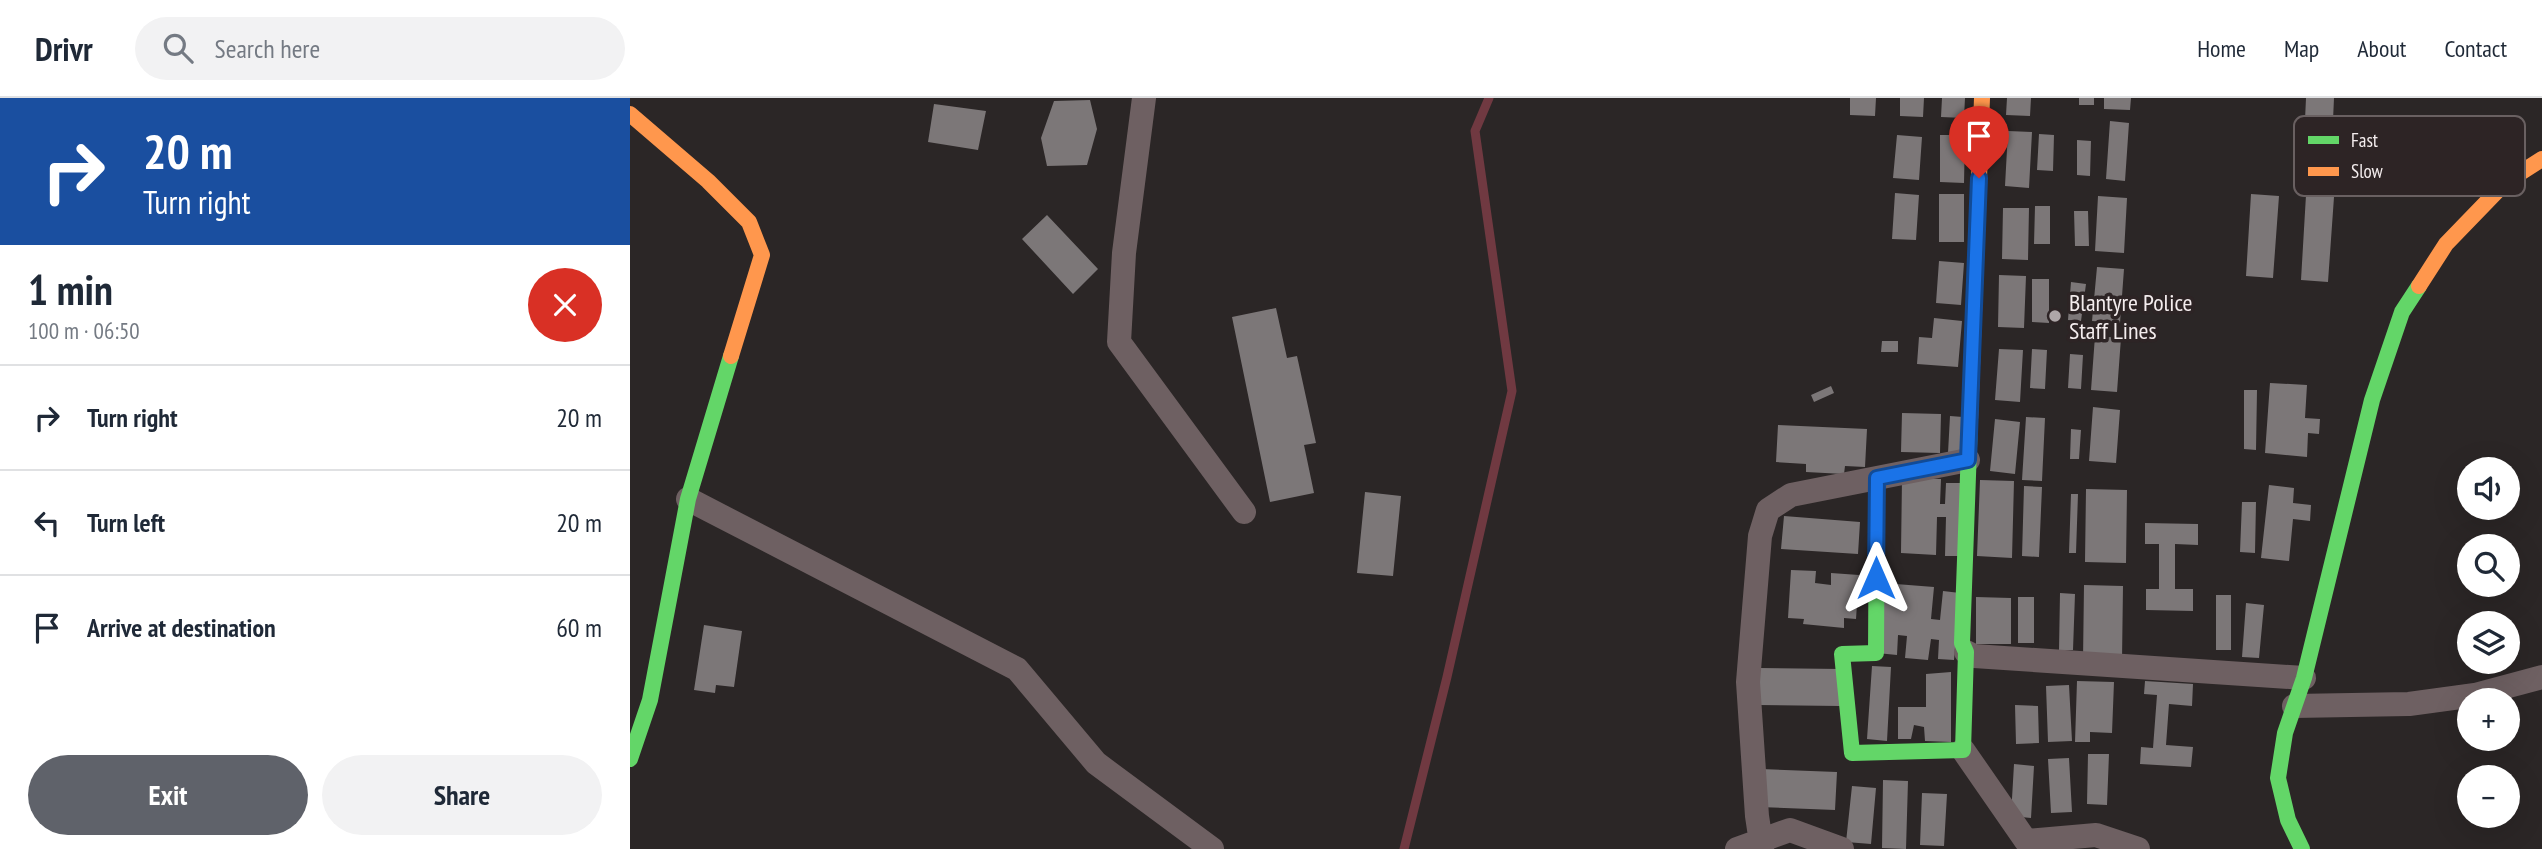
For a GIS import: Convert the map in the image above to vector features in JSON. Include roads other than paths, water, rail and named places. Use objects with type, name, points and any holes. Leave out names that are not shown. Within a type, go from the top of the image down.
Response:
[{"type":"street","points":[[1144,98],[1124,253],[1119,342],[1244,512]]},
{"type":"street","points":[[1982,98],[1962,643],[1966,652],[1963,750],[2026,841],[2096,835],[2138,849]]},
{"type":"street","points":[[630,114],[708,181],[749,222],[762,255],[688,499],[650,700],[630,759]]},
{"type":"street","points":[[2525,170],[2542,159]]},
{"type":"street","points":[[2302,849],[2288,820],[2278,778],[2285,733],[2304,678],[2372,400],[2402,312],[2446,244],[2493,196]]},
{"type":"street","points":[[1762,845],[1757,816],[1748,682],[1760,536],[1768,510],[1791,495],[1968,460]]},
{"type":"street","points":[[1877,478],[1876,653],[1842,654],[1852,753],[1963,750]]},
{"type":"street","points":[[688,499],[1017,669],[1096,763],[1212,849]]},
{"type":"street","points":[[1966,652],[1974,656],[2304,678]]},
{"type":"street","points":[[2294,706],[2409,704],[2475,695],[2542,677]]},
{"type":"street","points":[[1737,849],[1762,845],[1790,830],[1842,849]]},
{"type":"waterway","points":[[1404,849],[1447,677],[1512,391],[1475,131],[1489,98]]},
{"type":"place","name":"Blantyre Police Staff Lines","points":[[2055,316]]}]
